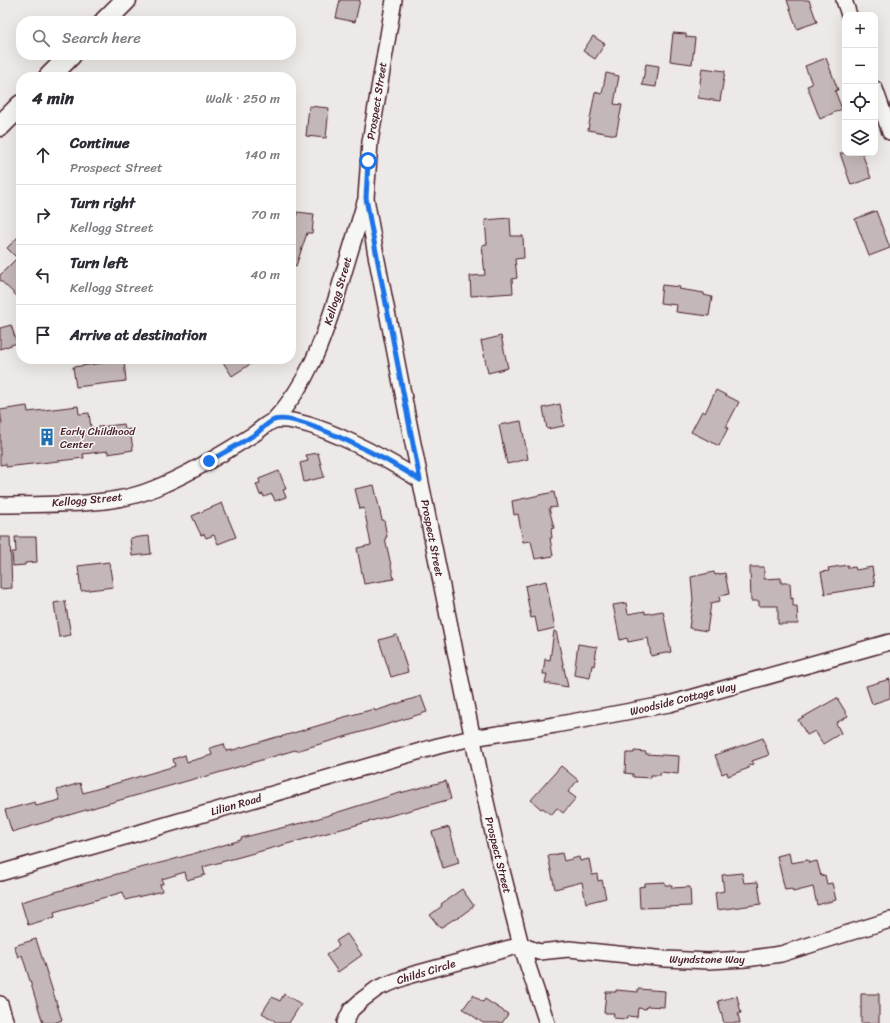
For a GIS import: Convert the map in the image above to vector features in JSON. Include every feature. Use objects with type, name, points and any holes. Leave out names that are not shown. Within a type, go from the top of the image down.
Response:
[{"type":"main road","points":[[110,16],[126,0]]},
{"type":"main road","points":[[54,72],[66,60]]},
{"type":"main road","points":[[0,126],[16,110]]},
{"type":"street","name":"Prospect Street","points":[[394,0],[370,142],[366,198],[420,480],[472,738],[497,851],[521,945],[547,1023]]},
{"type":"street","points":[[844,0],[848,12]]},
{"type":"street","points":[[878,98],[890,132]]},
{"type":"street","name":"Kellogg Street","points":[[0,505],[91,502],[134,496],[170,482],[209,461],[256,433],[274,420],[294,396],[313,363],[329,320],[366,198]]},
{"type":"street","points":[[274,420],[295,421],[334,435],[382,458],[420,480]]},
{"type":"street","name":"Woodside Cottage Way","points":[[472,738],[555,725],[669,704],[890,642]]},
{"type":"street","name":"Lilian Road","points":[[0,873],[430,748],[472,738]]},
{"type":"street","name":"Wyndstone Way","points":[[521,945],[539,952],[569,949],[666,959],[708,961],[739,960],[781,954],[890,920]]},
{"type":"street","name":"Childs Circle","points":[[345,1023],[351,1010],[363,998],[389,983],[411,975],[521,945]]},
{"type":"street","points":[[0,1004],[6,1023]]},
{"type":"building","points":[[340,0],[360,0],[355,22],[336,18]]},
{"type":"building","points":[[787,0],[809,0],[817,22],[797,29]]},
{"type":"building","points":[[673,33],[686,34],[686,37],[695,38],[692,64],[670,61]]},
{"type":"building","points":[[593,36],[605,44],[595,59],[583,51]]},
{"type":"building","points":[[826,58],[838,90],[835,91],[842,109],[820,119],[807,86],[812,84],[805,66]]},
{"type":"building","points":[[646,64],[659,66],[656,87],[642,85]]},
{"type":"building","points":[[702,68],[725,71],[720,101],[698,98]]},
{"type":"building","points":[[606,73],[619,76],[614,104],[622,105],[616,135],[588,130],[595,92],[602,94]]},
{"type":"building","points":[[309,106],[329,108],[326,138],[306,136]]},
{"type":"building","points":[[840,153],[842,153],[842,156],[863,156],[871,178],[851,185]]},
{"type":"building","points":[[876,211],[890,248],[869,256],[855,219]]},
{"type":"building","points":[[297,212],[314,214],[312,233],[307,233],[296,266]]},
{"type":"building","points":[[510,218],[511,236],[523,236],[524,258],[515,259],[517,278],[512,279],[513,293],[471,296],[470,276],[485,275],[482,245],[487,244],[485,220]]},
{"type":"building","points":[[16,239],[16,257],[7,248]]},
{"type":"building","points":[[16,259],[16,295],[0,280],[0,275]]},
{"type":"building","points":[[662,285],[680,287],[679,289],[704,293],[704,295],[712,297],[709,316],[676,312],[677,305],[660,303]]},
{"type":"building","points":[[11,325],[16,343],[0,349],[0,328]]},
{"type":"building","points":[[501,336],[508,368],[488,373],[481,341]]},
{"type":"building","points":[[95,364],[124,364],[126,381],[76,387],[73,367]]},
{"type":"building","points":[[224,364],[250,364],[232,376]]},
{"type":"building","points":[[716,390],[739,402],[726,427],[728,428],[719,446],[691,432],[702,411],[705,413]]},
{"type":"building","points":[[560,404],[564,426],[547,429],[543,408]]},
{"type":"building","name":"Early Childhood Center","points":[[27,406],[28,412],[78,406],[79,414],[89,413],[91,428],[124,424],[125,430],[130,429],[133,450],[108,454],[108,451],[83,454],[84,458],[6,467],[6,464],[0,465],[0,424],[2,424],[0,410]]},
{"type":"building","points":[[521,421],[528,459],[507,464],[499,425]]},
{"type":"building","points":[[318,453],[324,477],[304,482],[300,463],[308,461],[306,455]]},
{"type":"building","points":[[279,471],[286,489],[283,490],[286,497],[275,501],[272,494],[264,497],[263,494],[260,495],[256,484],[260,483],[259,479]]},
{"type":"building","points":[[374,485],[382,520],[384,520],[387,537],[385,538],[394,579],[364,584],[357,548],[371,545],[364,508],[360,509],[355,489]]},
{"type":"building","points":[[554,492],[557,507],[549,508],[554,528],[551,529],[552,538],[550,538],[553,556],[535,559],[531,541],[523,542],[518,514],[514,515],[512,501]]},
{"type":"building","points":[[222,503],[236,537],[218,544],[214,535],[206,538],[204,534],[201,535],[192,516]]},
{"type":"building","points":[[149,536],[151,554],[132,556],[130,538]]},
{"type":"building","points":[[0,537],[10,537],[12,588],[0,589]]},
{"type":"building","points":[[15,537],[36,537],[37,562],[13,566],[12,552],[16,552]]},
{"type":"building","points":[[109,562],[113,587],[81,591],[78,566]]},
{"type":"building","points":[[848,565],[848,568],[855,567],[856,570],[872,567],[875,586],[825,594],[821,572],[829,571],[828,568]]},
{"type":"building","points":[[750,567],[764,567],[764,579],[781,578],[781,583],[790,583],[793,606],[797,606],[798,624],[778,624],[778,606],[759,606],[759,601],[751,601]]},
{"type":"building","points":[[714,572],[715,575],[725,573],[729,594],[719,596],[720,601],[711,603],[707,631],[689,628],[693,600],[691,577]]},
{"type":"building","points":[[546,581],[555,628],[538,632],[535,617],[531,618],[525,586]]},
{"type":"building","points":[[65,601],[71,635],[59,637],[54,603]]},
{"type":"building","points":[[626,603],[628,614],[645,611],[645,614],[663,611],[671,652],[651,656],[648,638],[628,642],[627,638],[620,640],[613,605]]},
{"type":"building","points":[[554,631],[556,631],[568,687],[545,683],[547,674],[543,674],[545,659],[550,660]]},
{"type":"building","points":[[397,635],[408,672],[391,677],[379,640]]},
{"type":"building","points":[[578,644],[597,647],[594,666],[592,665],[590,678],[574,675]]},
{"type":"building","points":[[890,679],[890,698],[872,704],[866,686]]},
{"type":"building","points":[[421,696],[427,712],[12,832],[5,810],[35,802],[36,806],[60,800],[57,790],[80,783],[83,793],[175,766],[173,759],[185,755],[187,762],[212,755],[210,748],[224,744],[226,751],[233,750],[337,719],[374,709],[375,711]]},
{"type":"building","points":[[837,698],[848,716],[836,723],[841,733],[823,744],[815,731],[807,735],[798,720]]},
{"type":"building","points":[[763,738],[769,755],[752,761],[754,764],[748,766],[749,768],[728,776],[727,772],[722,774],[715,755]]},
{"type":"building","points":[[634,751],[646,752],[646,754],[679,756],[678,774],[661,772],[660,775],[651,775],[651,778],[633,777],[633,774],[625,773],[626,753],[634,753]]},
{"type":"building","points":[[561,766],[578,780],[568,792],[576,798],[563,813],[557,808],[551,815],[531,800]]},
{"type":"building","points":[[446,781],[451,799],[203,867],[205,875],[187,880],[185,872],[162,879],[163,884],[160,884],[162,891],[125,900],[123,892],[54,912],[55,917],[28,925],[21,902],[241,840],[241,838],[313,820],[396,794]]},
{"type":"building","points":[[449,827],[459,863],[443,868],[432,832]]},
{"type":"building","points":[[562,853],[564,861],[579,857],[580,861],[589,859],[592,875],[597,874],[598,881],[602,880],[606,898],[586,903],[582,882],[555,889],[548,856]]},
{"type":"building","points":[[789,853],[791,863],[808,860],[809,863],[817,861],[821,876],[825,875],[827,884],[832,883],[836,900],[817,905],[813,887],[793,892],[792,889],[785,890],[777,856]]},
{"type":"building","points":[[742,873],[744,883],[758,882],[761,904],[717,910],[715,893],[724,891],[722,875]]},
{"type":"building","points":[[665,882],[665,885],[672,885],[672,888],[690,887],[691,906],[640,908],[639,887],[645,886],[645,883]]},
{"type":"building","points":[[462,889],[474,906],[455,920],[454,919],[440,928],[430,915],[442,906],[441,904]]},
{"type":"building","points":[[347,934],[362,955],[338,972],[326,955],[339,946],[336,941]]},
{"type":"building","points":[[36,939],[62,1020],[54,1023],[43,1023],[22,955],[18,957],[14,946]]},
{"type":"building","points":[[638,989],[665,991],[664,1007],[647,1006],[646,1009],[638,1008],[637,1017],[627,1016],[627,1019],[613,1018],[614,1013],[604,1013],[606,992],[616,992],[616,990],[638,992]]},
{"type":"building","points":[[284,994],[301,1004],[289,1023],[278,1023],[262,1013],[272,997],[280,1001]]},
{"type":"building","points":[[861,994],[879,994],[879,1023],[861,1023]]},
{"type":"building","points":[[473,995],[483,1002],[485,999],[508,1014],[502,1023],[483,1023],[463,1009]]},
{"type":"building","points":[[737,996],[741,1013],[738,1014],[740,1023],[724,1023],[718,1001]]},
{"type":"place","name":"Early Childhood Center","points":[[47,437]]},
{"type":"route","points":[[209,461],[256,433],[274,420],[285,420],[295,421],[334,435],[382,458],[420,480],[406,414],[366,198],[368,161]]}]
